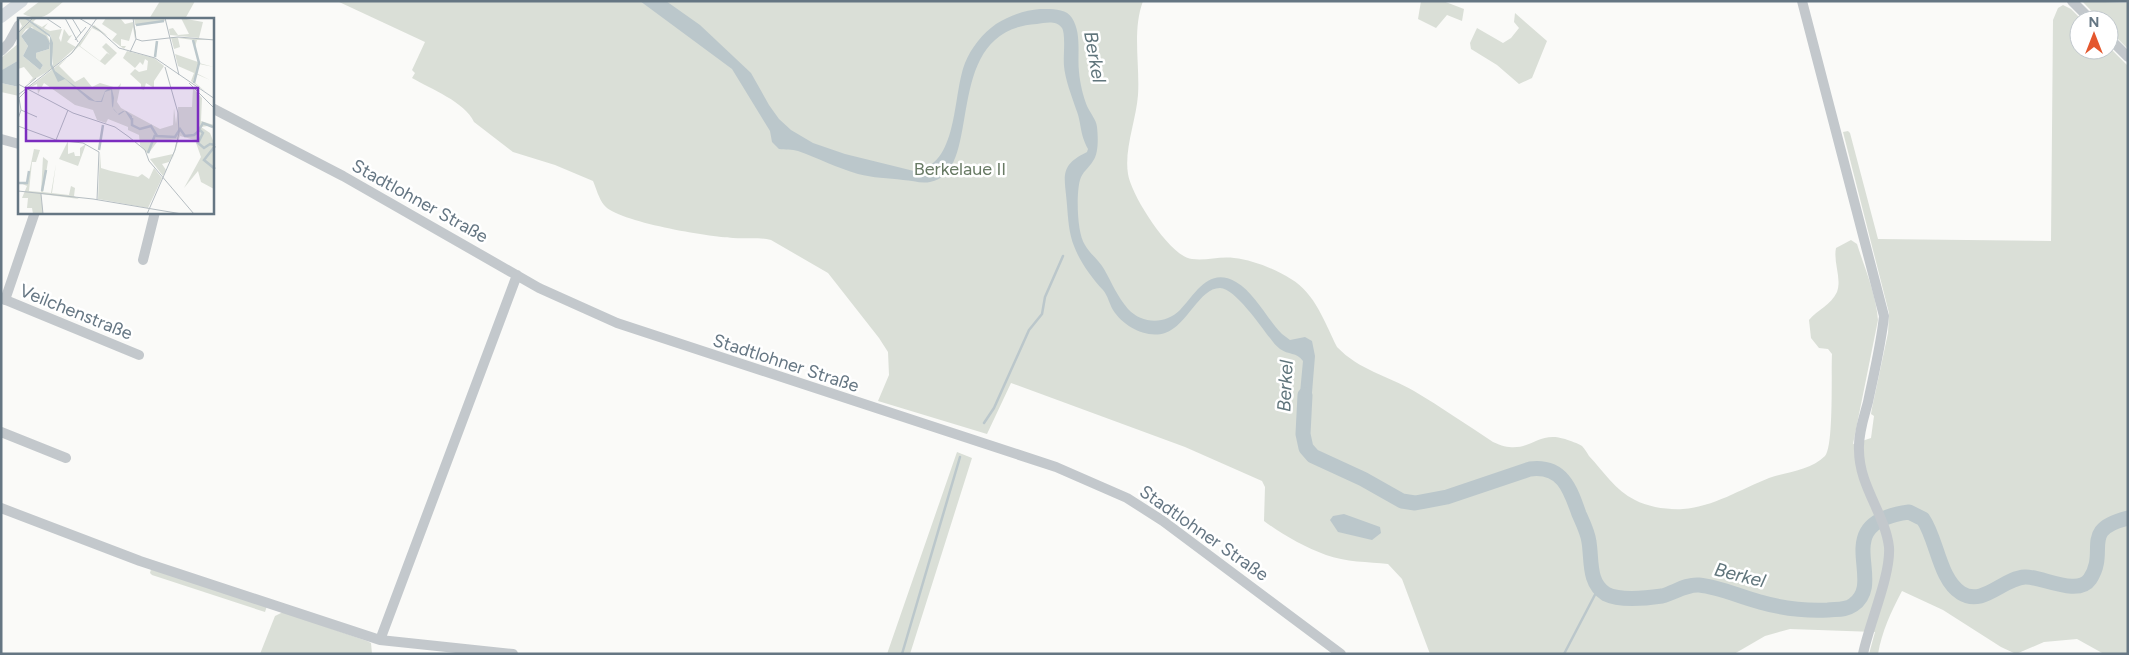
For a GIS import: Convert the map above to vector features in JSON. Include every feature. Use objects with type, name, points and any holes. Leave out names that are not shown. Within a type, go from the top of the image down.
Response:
[{"type":"main road","points":[[1,18],[22,1]]},
{"type":"street","points":[[1802,1],[1884,316],[1882,343],[1861,428],[1858,448],[1860,466],[1872,502],[1886,534],[1888,562],[1863,654]]},
{"type":"street","points":[[2072,1],[2081,10]]},
{"type":"street","points":[[1,12],[18,24],[8,43],[1,51]]},
{"type":"street","points":[[2119,48],[2128,57]]},
{"type":"street","name":"Stadtlohner Straße","points":[[214,109],[343,176],[517,275],[617,323],[1056,467],[1101,486],[1164,521],[1341,654]]},
{"type":"street","points":[[1,139],[18,144]]},
{"type":"street","points":[[3,299],[35,214]]},
{"type":"street","points":[[143,260],[154,214]]},
{"type":"street","points":[[380,640],[517,275]]},
{"type":"street","name":"Veilchenstraße","points":[[3,299],[139,355]]},
{"type":"street","points":[[1,432],[66,458]]},
{"type":"street","points":[[1,508],[140,561],[380,640],[513,654]]},
{"type":"green space","points":[[40,1],[64,1],[45,16],[36,18],[23,14]]},
{"type":"green space","points":[[160,1],[195,1],[186,18],[150,18]]},
{"type":"green space","name":"Berkelaue II","points":[[337,1],[1143,1],[1137,36],[1138,95],[1129,145],[1128,174],[1136,196],[1144,210],[1173,248],[1183,256],[1192,259],[1241,259],[1278,272],[1291,279],[1307,292],[1318,309],[1337,347],[1355,361],[1414,391],[1493,442],[1515,447],[1554,437],[1578,444],[1583,447],[1610,480],[1628,496],[1652,506],[1677,509],[1705,505],[1769,478],[1806,468],[1825,456],[1828,449],[1831,424],[1832,354],[1828,349],[1819,348],[1811,338],[1809,320],[1837,292],[1839,281],[1836,248],[1851,240],[1857,244],[1867,272],[1873,291],[1878,320],[1853,444],[1871,438],[1874,416],[1871,414],[1888,333],[1889,313],[1843,132],[1848,131],[1850,133],[1878,239],[2051,241],[2053,20],[2058,8],[2063,5],[2072,10],[2069,10],[2069,60],[2119,60],[2119,57],[2128,66],[2128,654],[2104,654],[2077,639],[2044,642],[2016,654],[2001,647],[1943,610],[1902,591],[1887,622],[1878,654],[1869,654],[1875,632],[1790,629],[1765,636],[1734,654],[1430,654],[1402,579],[1388,564],[1349,560],[1326,555],[1279,531],[1264,521],[1265,487],[1262,481],[1185,447],[1011,383],[987,434],[878,401],[889,375],[888,352],[828,273],[771,240],[721,237],[686,232],[644,223],[612,211],[602,203],[593,181],[555,165],[513,152],[474,122],[470,115],[455,102],[412,78],[415,73],[412,70],[425,42]]},
{"type":"green space","points":[[1421,1],[1443,1],[1464,9],[1462,21],[1447,15],[1436,28],[1418,19]]},
{"type":"green space","points":[[2082,1],[2128,3],[2128,49],[2119,40],[2119,10],[2091,10]]},
{"type":"green space","points":[[1515,13],[1547,41],[1532,78],[1519,84],[1497,65],[1471,49],[1470,43],[1477,28],[1503,43],[1511,38],[1519,28],[1514,22]]},
{"type":"green space","points":[[18,44],[18,61],[1,71],[1,58]]},
{"type":"green space","points":[[1,83],[18,87],[18,96],[1,92]]},
{"type":"green space","points":[[957,452],[972,458],[910,654],[887,654]]},
{"type":"green space","points":[[151,569],[267,606],[265,612],[152,575],[150,573]]},
{"type":"green space","points":[[283,612],[367,641],[371,643],[372,654],[260,654],[275,616]]},
{"type":"shaded area","points":[[640,1],[666,1],[700,25],[751,73],[769,105],[779,119],[791,130],[813,143],[845,154],[914,171],[929,166],[939,157],[952,128],[965,63],[982,36],[996,24],[1023,12],[1049,9],[1066,12],[1072,18],[1077,31],[1081,85],[1097,131],[1098,144],[1095,158],[1082,175],[1079,186],[1079,223],[1082,240],[1085,245],[1102,266],[1128,309],[1140,318],[1147,320],[1161,320],[1174,315],[1203,284],[1210,280],[1226,278],[1243,287],[1255,299],[1282,334],[1290,340],[1305,337],[1312,341],[1315,356],[1310,417],[1298,414],[1303,361],[1298,356],[1277,347],[1233,294],[1220,288],[1213,290],[1199,300],[1173,329],[1165,333],[1150,334],[1136,330],[1117,316],[1105,292],[1090,275],[1076,252],[1068,221],[1065,173],[1071,162],[1087,152],[1088,149],[1083,138],[1078,114],[1066,77],[1064,36],[1060,25],[1043,23],[1006,32],[986,50],[974,74],[957,154],[947,173],[930,182],[923,183],[858,174],[798,151],[779,149],[772,142],[770,131],[732,69]]},
{"type":"shaded area","points":[[18,61],[18,87],[1,83],[2,70]]},
{"type":"shaded area","points":[[1344,514],[1380,527],[1381,533],[1372,540],[1338,532],[1330,520],[1333,516]]},
{"type":"waterway","points":[[984,423],[994,408],[1029,330],[1042,314],[1045,297],[1063,256]]},
{"type":"waterway","name":"Berkel","points":[[1305,395],[1303,434],[1306,448],[1313,456],[1363,479],[1402,501],[1415,503],[1447,497],[1530,469],[1541,469],[1557,475],[1568,487],[1586,532],[1596,584],[1606,594],[1619,598],[1662,596],[1685,587],[1699,585],[1785,607],[1820,610],[1847,608],[1853,605],[1862,595],[1865,582],[1864,540],[1870,528],[1884,518],[1909,512],[1923,519],[1928,527],[1943,569],[1954,587],[1961,593],[1977,597],[2009,582],[2025,577],[2068,586],[2077,586],[2084,584],[2090,579],[2095,569],[2099,535],[2113,523],[2128,518]]},
{"type":"waterway","points":[[902,654],[960,457]]},
{"type":"waterway","points":[[1564,654],[1599,587]]}]
